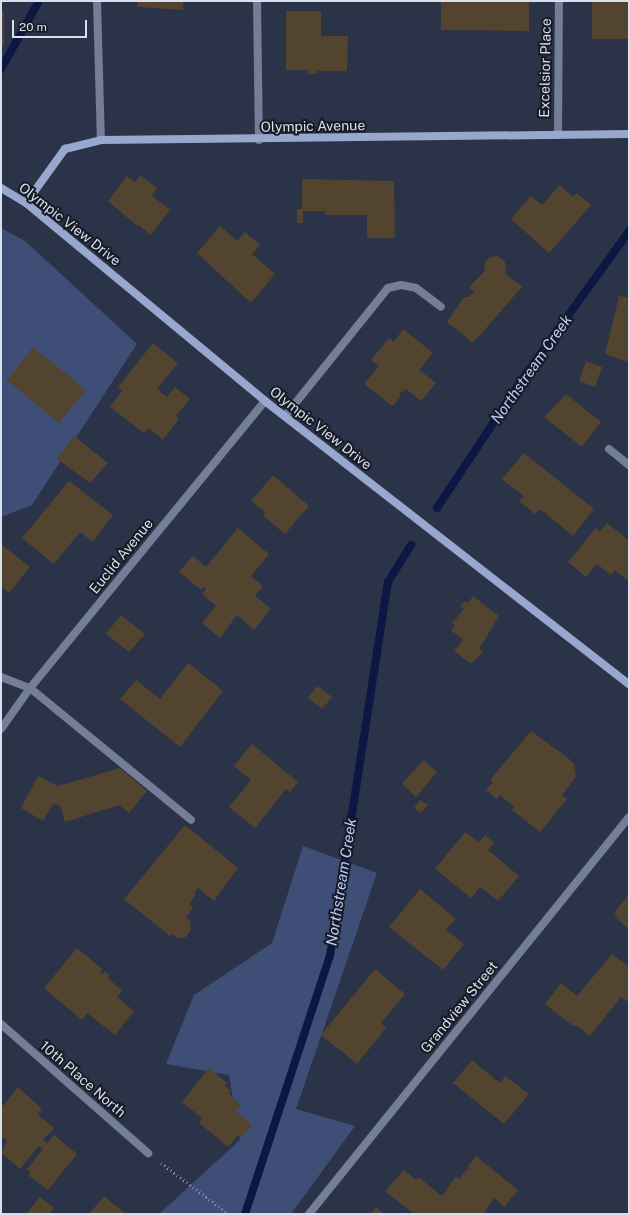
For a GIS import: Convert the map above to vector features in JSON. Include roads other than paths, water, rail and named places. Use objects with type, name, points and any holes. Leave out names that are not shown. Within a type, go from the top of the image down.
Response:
[{"type":"main road","name":"Olympic Avenue","points":[[26,203],[65,149],[101,140],[259,140],[629,134]]},
{"type":"main road","name":"Olympic View Drive","points":[[1,188],[26,203],[265,401],[629,684]]},
{"type":"street","points":[[97,1],[101,140]]},
{"type":"street","points":[[257,1],[259,140]]},
{"type":"street","name":"Excelsior Place","points":[[558,134],[559,1]]},
{"type":"street","points":[[285,416],[388,288],[401,285],[416,288],[441,307]]},
{"type":"street","name":"Euclid Avenue","points":[[1,729],[30,688],[265,401]]},
{"type":"street","points":[[609,449],[629,464]]},
{"type":"street","points":[[1,677],[30,688],[191,820]]},
{"type":"street","name":"Grandview Street","points":[[309,1214],[629,817]]},
{"type":"street","name":"10th Place North","points":[[1,1024],[148,1153]]},
{"type":"waterway","points":[[1,69],[39,1]]},
{"type":"waterway","name":"Northstream Creek","points":[[437,508],[521,381],[629,231]]},
{"type":"waterway","name":"Northstream Creek","points":[[245,1214],[330,956],[388,582],[411,545]]}]
